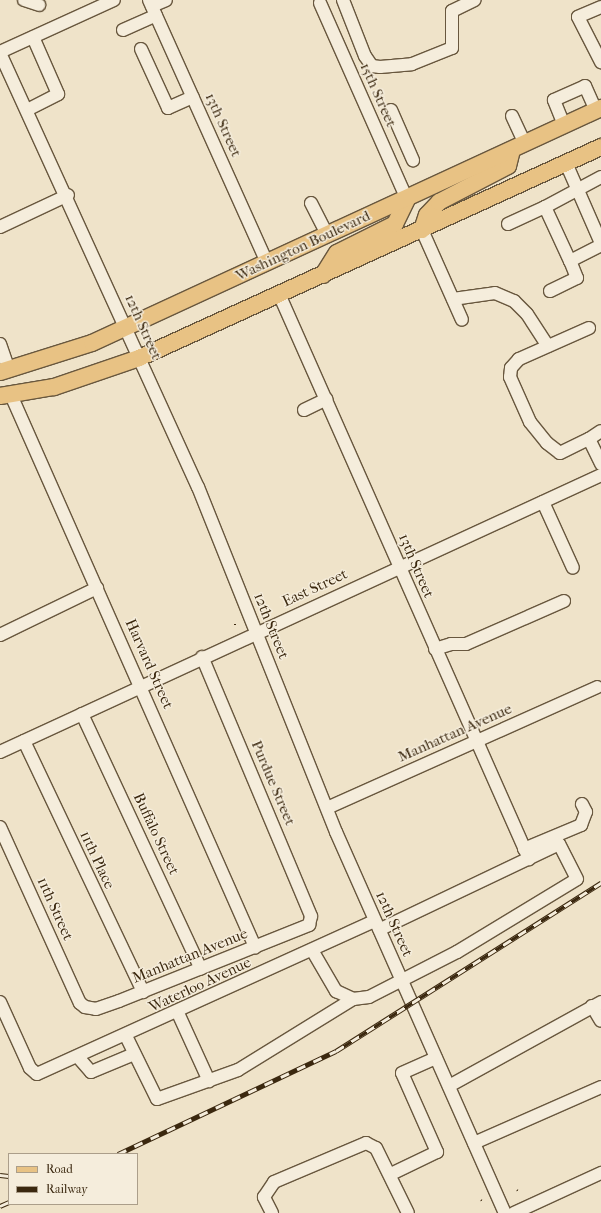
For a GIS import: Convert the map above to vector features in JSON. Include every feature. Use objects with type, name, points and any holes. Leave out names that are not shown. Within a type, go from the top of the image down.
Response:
[{"type":"main road","name":"Washington Boulevard","points":[[5,371],[66,353],[126,328],[407,199],[598,109]]},
{"type":"main road","points":[[422,230],[427,215],[438,202],[508,166],[518,147]]},
{"type":"main road","points":[[6,395],[84,379],[139,358],[601,147]]},
{"type":"main road","points":[[322,275],[336,253],[395,224],[407,199]]},
{"type":"street","points":[[24,0],[39,5]]},
{"type":"street","points":[[0,52],[114,0]]},
{"type":"street","points":[[123,30],[153,7],[166,0]]},
{"type":"street","points":[[343,0],[365,56],[372,66],[380,67],[412,64],[452,48],[452,11],[475,0]]},
{"type":"street","name":"15th Street","points":[[320,3],[407,199]]},
{"type":"street","name":"13th Street","points":[[153,7],[267,263]]},
{"type":"street","points":[[599,58],[578,18],[601,7]]},
{"type":"street","points":[[27,110],[58,94],[33,37]]},
{"type":"street","points":[[141,49],[168,108],[193,97]]},
{"type":"street","name":"12th Street","points":[[0,52],[68,195],[139,358],[198,487],[327,808],[377,926],[505,1213]]},
{"type":"street","points":[[564,125],[554,100],[585,86],[598,109]]},
{"type":"street","points":[[391,110],[413,160]]},
{"type":"street","points":[[512,116],[518,147]]},
{"type":"street","points":[[566,163],[601,244],[570,261]]},
{"type":"street","points":[[508,224],[601,177]]},
{"type":"street","points":[[0,227],[68,195]]},
{"type":"street","points":[[311,202],[327,235]]},
{"type":"street","points":[[545,206],[577,278],[550,291]]},
{"type":"street","points":[[422,230],[462,320]]},
{"type":"street","points":[[453,299],[495,293],[514,301],[527,314],[548,346]]},
{"type":"street","name":"13th Street","points":[[280,294],[327,399],[398,567],[526,854]]},
{"type":"street","points":[[589,328],[518,359],[511,368],[510,377],[530,422],[560,452],[589,439],[601,431]]},
{"type":"street","points":[[0,344],[5,371]]},
{"type":"street","name":"Harvard Street","points":[[6,395],[97,588],[255,947]]},
{"type":"street","points":[[304,410],[327,399]]},
{"type":"street","points":[[589,439],[601,464]]},
{"type":"street","name":"East Street","points":[[0,752],[256,632],[601,475]]},
{"type":"street","points":[[543,502],[573,568]]},
{"type":"street","points":[[0,635],[97,588]]},
{"type":"street","points":[[435,650],[451,644],[466,644],[564,601]]},
{"type":"street","name":"Purdue Street","points":[[202,658],[311,921]]},
{"type":"street","name":"Manhattan Avenue","points":[[327,808],[597,687]]},
{"type":"street","name":"Buffalo Street","points":[[82,714],[201,969]]},
{"type":"street","name":"11th Place","points":[[24,741],[143,992]]},
{"type":"street","points":[[526,854],[581,825],[586,812],[582,804]]},
{"type":"street","name":"11th Street","points":[[0,827],[80,1003]]},
{"type":"street","points":[[126,1036],[154,1098],[209,1081],[290,1042],[306,1027],[354,999],[369,997],[403,982],[577,879],[559,844],[526,854]]},
{"type":"street","name":"Waterloo Avenue","points":[[0,1002],[30,1068],[37,1074],[178,1013],[312,950],[377,926],[526,854]]},
{"type":"street","name":"Manhattan Avenue","points":[[80,1003],[96,1009],[143,992],[304,928],[311,921]]},
{"type":"street","points":[[312,950],[330,985],[343,996],[354,999]]},
{"type":"street","points":[[449,1086],[597,1004],[601,1021]]},
{"type":"street","points":[[178,1013],[209,1081]]},
{"type":"street","points":[[78,1057],[91,1072],[134,1054]]},
{"type":"street","points":[[390,1174],[437,1152],[402,1073],[436,1058]]},
{"type":"street","points":[[474,1143],[601,1087]]},
{"type":"street","points":[[272,1213],[264,1197],[274,1182],[362,1143],[374,1145],[390,1174],[408,1213]]},
{"type":"street","points":[[514,1213],[601,1173]]},
{"type":"railway","points":[[120,1153],[336,1051],[601,883]]},
{"type":"railway","points":[[0,1175],[8,1176]]},
{"type":"railway","points":[[0,1206],[8,1202]]}]
